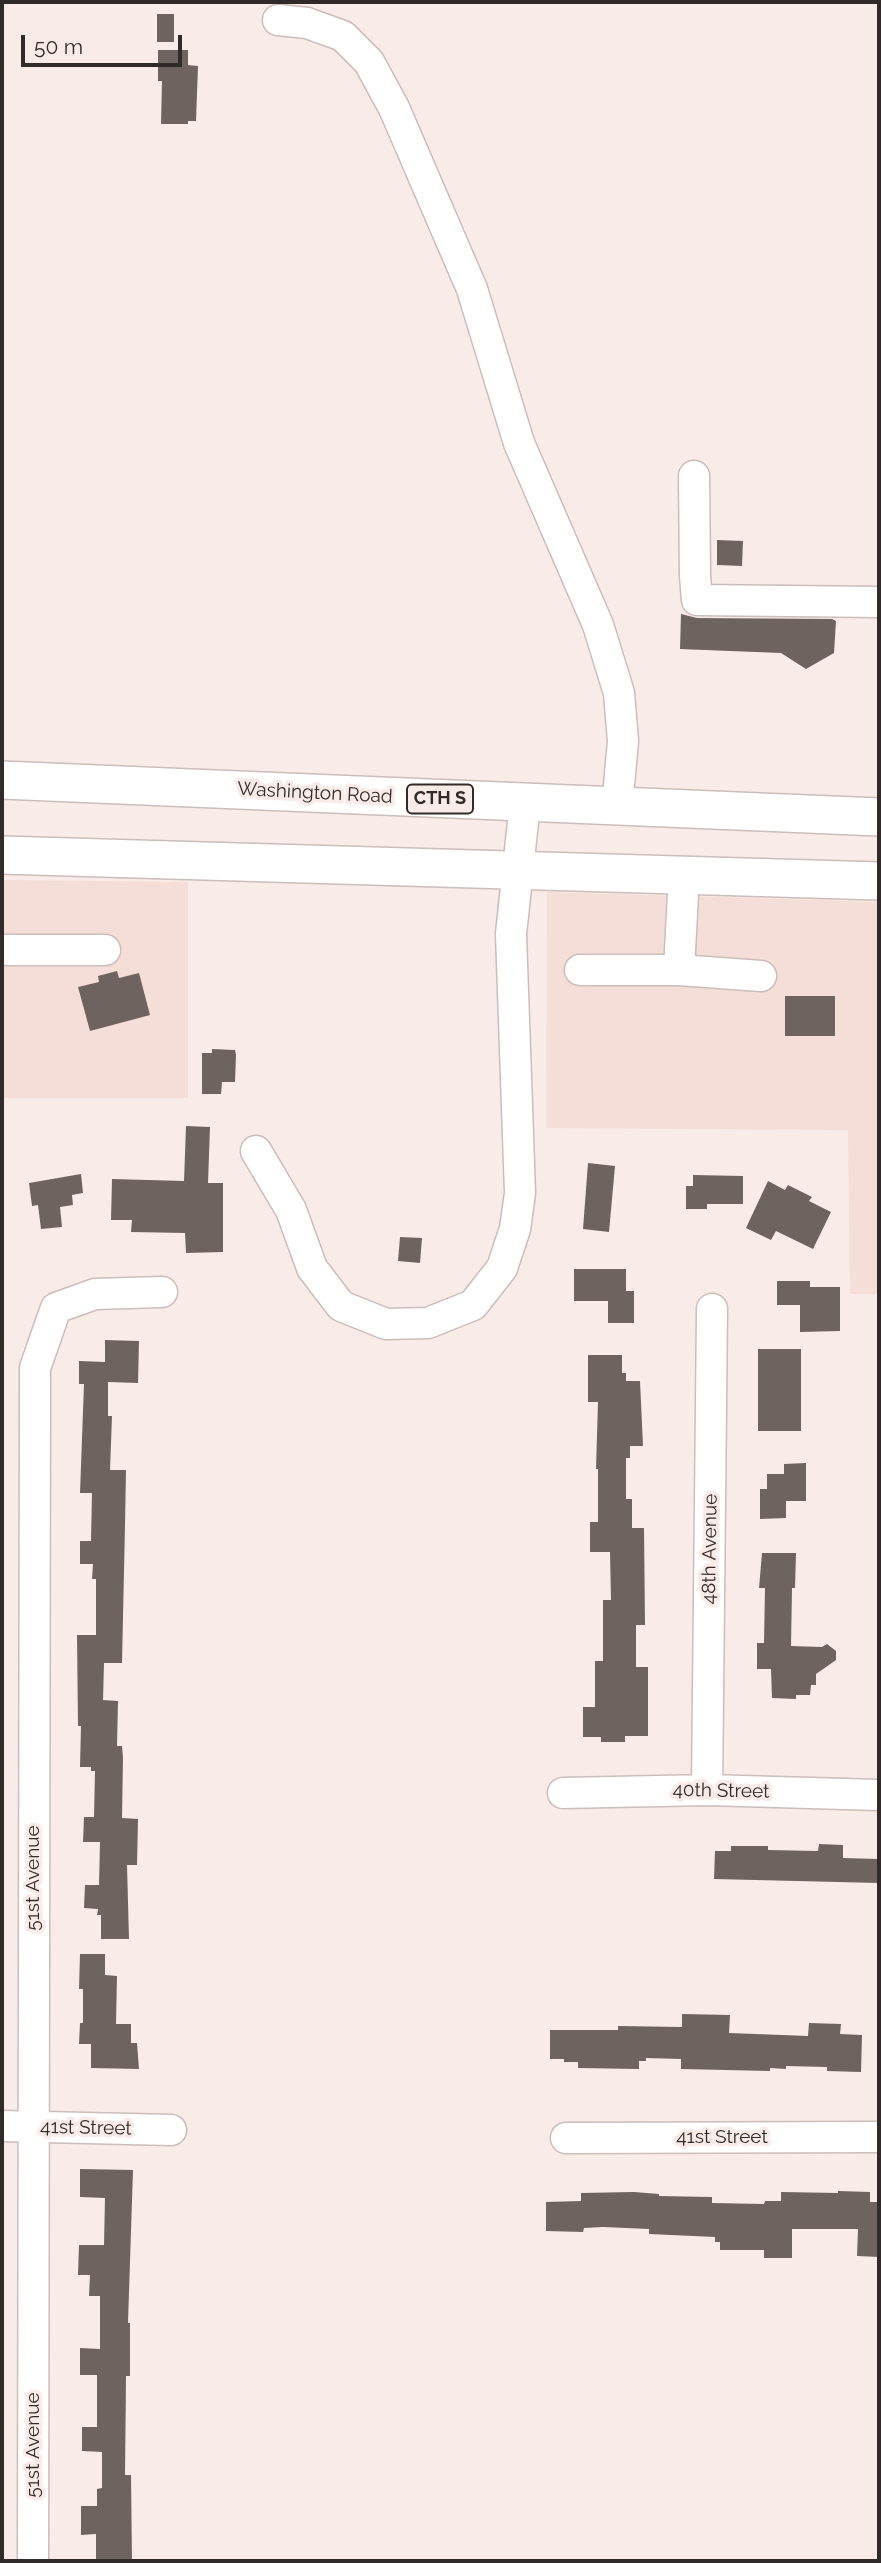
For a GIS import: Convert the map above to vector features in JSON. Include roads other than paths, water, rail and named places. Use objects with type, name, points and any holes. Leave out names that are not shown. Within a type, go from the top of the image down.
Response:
[{"type":"main road","name":"Washington Road","points":[[2,780],[879,817]]},
{"type":"main road","points":[[2,855],[879,881]]},
{"type":"street","points":[[278,20],[307,23],[343,36],[369,62],[394,108],[467,277],[519,443],[598,625],[619,693],[623,741],[617,807]]},
{"type":"street","points":[[694,476],[697,600],[879,602]]},
{"type":"street","points":[[256,1151],[292,1210],[312,1268],[341,1306],[386,1324],[428,1324],[473,1305],[502,1268],[515,1230],[520,1193],[511,934],[525,803]]},
{"type":"street","points":[[678,970],[684,875]]},
{"type":"street","points":[[2,950],[105,950]]},
{"type":"street","points":[[580,970],[678,970],[761,976]]},
{"type":"street","name":"51st Avenue","points":[[33,2561],[35,1368],[56,1308],[95,1294],[162,1292]]},
{"type":"street","name":"48th Avenue","points":[[708,1790],[712,1309]]},
{"type":"street","name":"40th Street","points":[[563,1793],[708,1790],[879,1795]]},
{"type":"street","name":"41st Street","points":[[2,2126],[171,2130]]},
{"type":"street","name":"41st Street","points":[[566,2138],[879,2137]]}]
